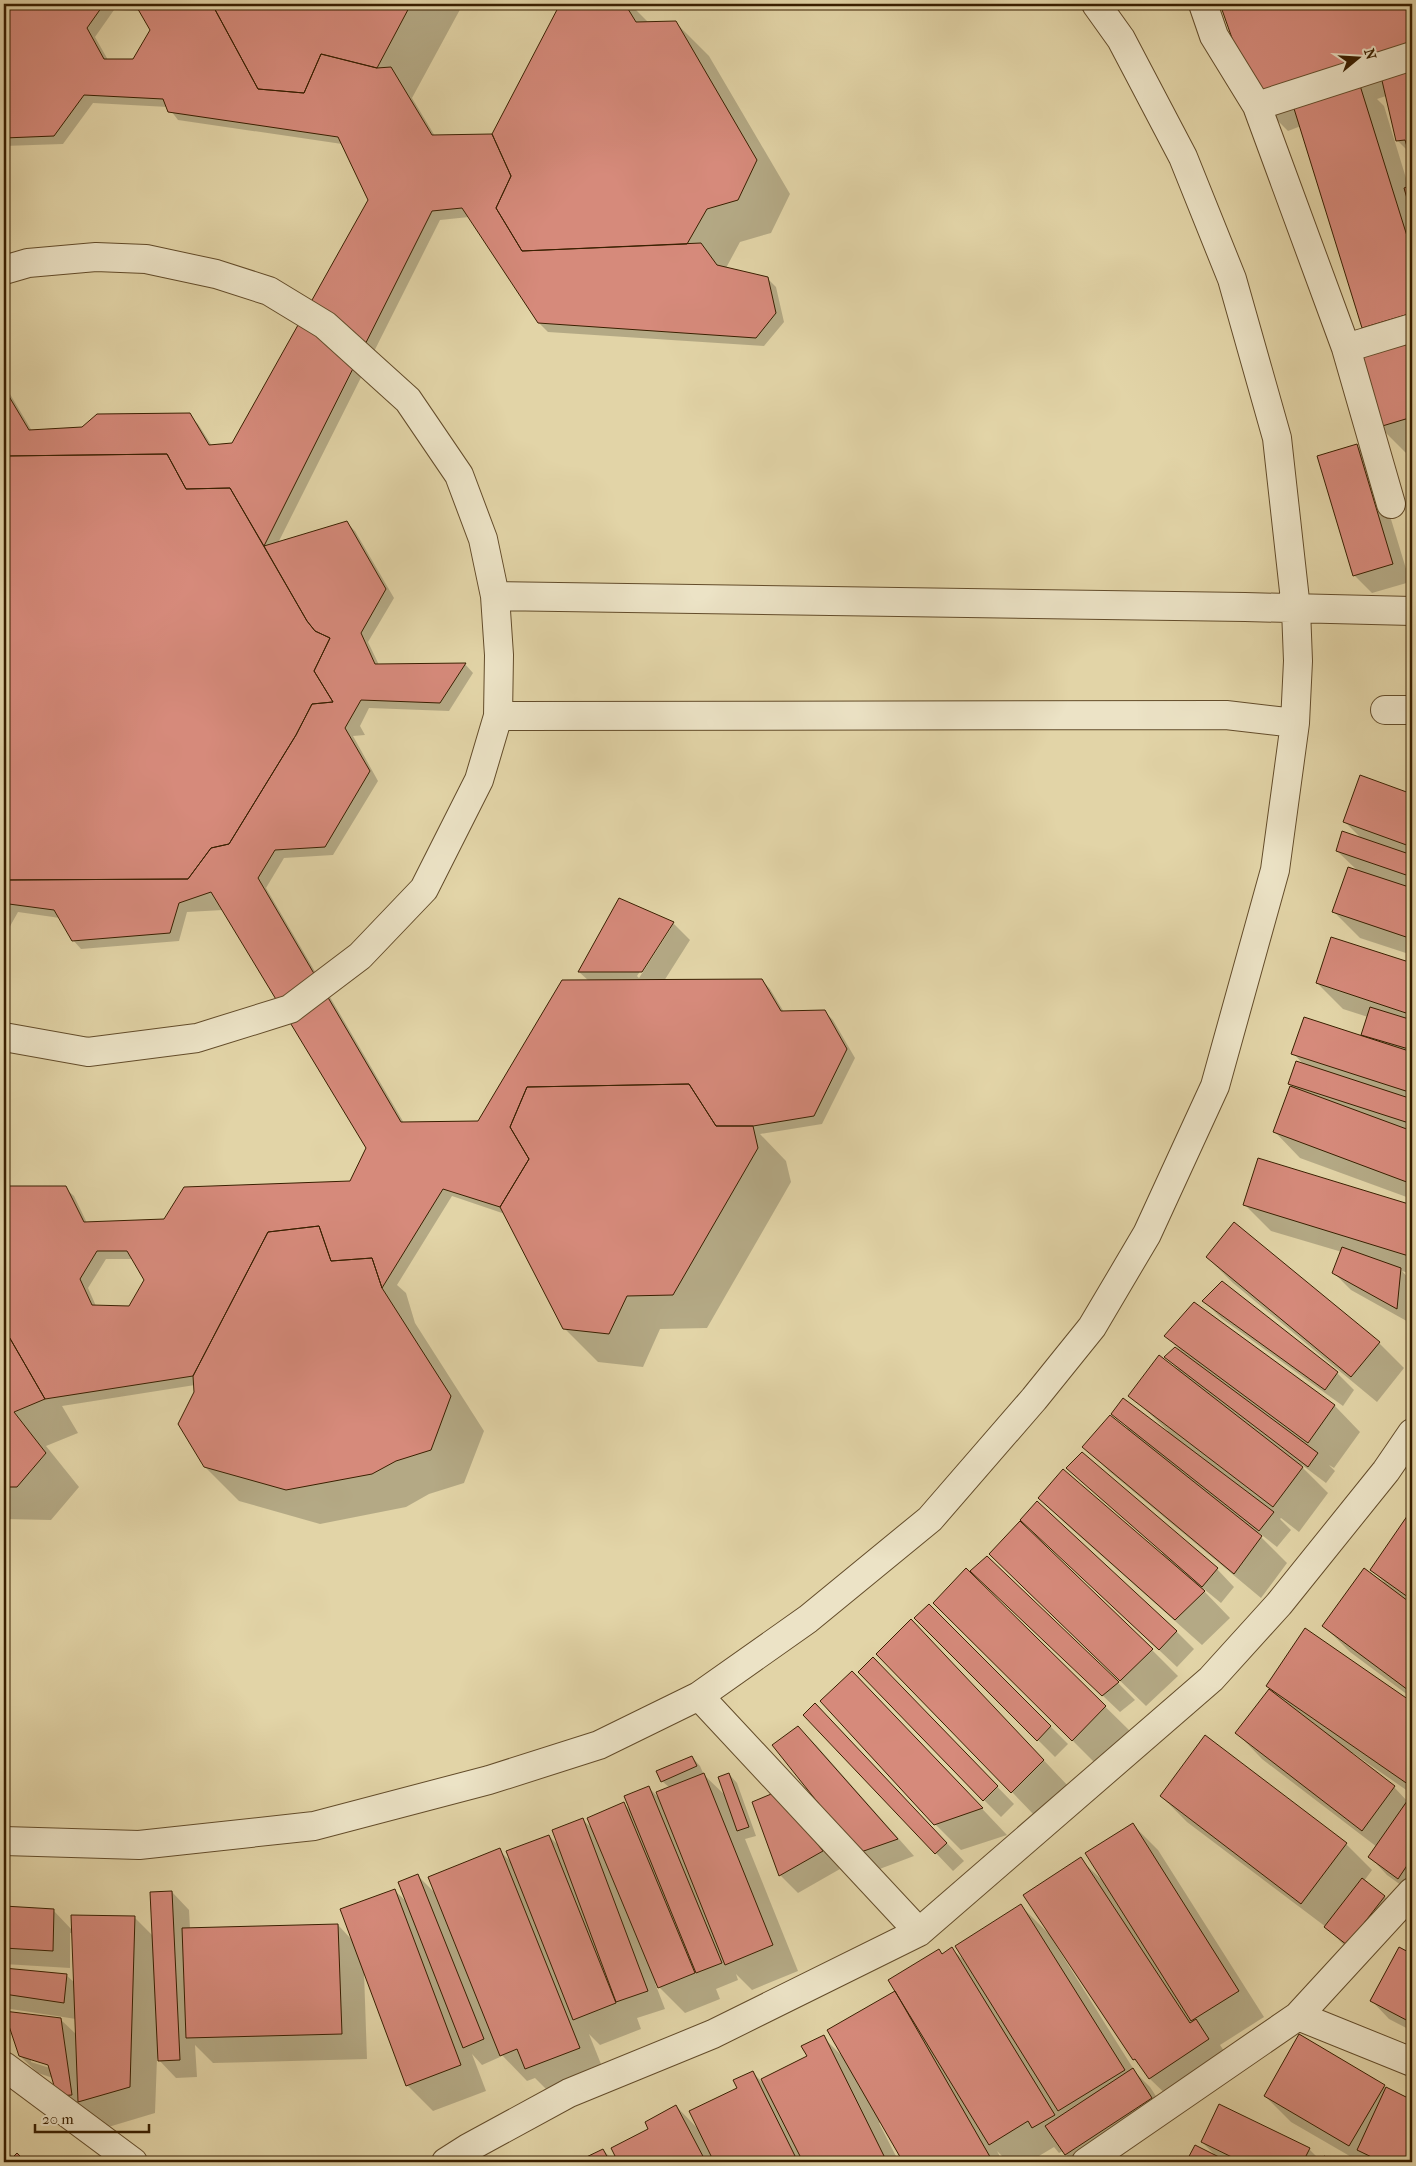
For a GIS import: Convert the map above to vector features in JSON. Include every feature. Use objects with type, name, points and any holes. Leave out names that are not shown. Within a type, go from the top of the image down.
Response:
[{"type":"street","points":[[4,1840],[139,1845],[314,1826],[489,1780],[599,1745],[699,1696],[808,1619],[930,1520],[1034,1399],[1092,1327],[1147,1234],[1215,1086],[1275,870],[1295,723],[1298,661],[1296,608],[1277,438],[1232,279],[1183,157],[1121,39],[1096,4]]},
{"type":"street","points":[[1203,4],[1214,36],[1257,106],[1346,348],[1391,504]]},
{"type":"street","points":[[1257,106],[1412,56]]},
{"type":"street","points":[[4,270],[28,263],[96,257],[146,259],[216,274],[269,291],[325,325],[408,400],[459,475],[483,539],[495,596],[499,655],[498,716],[479,780],[424,889],[360,956],[290,1009],[197,1038],[88,1052],[4,1037]]},
{"type":"street","points":[[1346,348],[1412,328]]},
{"type":"street","points":[[495,596],[1412,611]]},
{"type":"street","points":[[1385,710],[1412,710]]},
{"type":"street","points":[[498,716],[1226,715],[1295,723]]},
{"type":"street","points":[[446,2162],[568,2093],[713,2034],[919,1932],[1211,1679],[1279,1604],[1386,1471],[1412,1433]]},
{"type":"street","points":[[699,1696],[919,1932]]},
{"type":"street","points":[[1086,2162],[1298,2016],[1406,1907]]},
{"type":"street","points":[[1298,2016],[1412,2062]]},
{"type":"street","points":[[4,2066],[133,2162]]},
{"type":"building","points":[[4,4],[104,4],[87,28],[104,59],[133,59],[150,30],[135,4],[212,4],[258,89],[304,93],[321,54],[377,68],[391,67],[432,135],[492,134],[511,176],[496,208],[522,251],[701,243],[717,265],[768,277],[776,313],[756,338],[538,323],[462,208],[432,211],[264,546],[230,488],[186,489],[167,454],[5,456],[4,388],[29,430],[82,427],[97,414],[190,413],[209,445],[232,443],[368,200],[338,137],[168,112],[163,99],[84,95],[54,136],[4,138]]},
{"type":"building","points":[[212,4],[411,4],[377,68],[321,54],[304,93],[258,89]]},
{"type":"building","points":[[560,4],[625,4],[636,22],[676,21],[757,160],[738,200],[707,209],[687,244],[522,251],[496,208],[511,176],[492,134]]},
{"type":"building","points":[[1220,4],[1411,4],[1412,42],[1253,98]]},
{"type":"building","points":[[1412,62],[1412,163],[1405,140],[1396,141],[1380,72]]},
{"type":"building","points":[[1358,79],[1412,252],[1412,313],[1362,328],[1291,99]]},
{"type":"building","points":[[1412,185],[1412,216],[1404,188]]},
{"type":"building","points":[[1412,340],[1412,427],[1409,418],[1379,427],[1357,357]]},
{"type":"building","points":[[1357,444],[1393,564],[1353,576],[1317,456]]},
{"type":"building","points":[[167,454],[186,489],[230,488],[307,621],[315,631],[330,638],[314,671],[333,702],[312,704],[296,735],[229,844],[211,848],[188,879],[4,880],[4,458],[5,456]]},
{"type":"building","points":[[347,521],[386,589],[361,633],[375,664],[466,663],[440,703],[361,700],[345,728],[370,771],[325,847],[275,850],[258,878],[401,1122],[478,1121],[562,980],[762,979],[781,1011],[825,1010],[847,1049],[814,1116],[753,1126],[716,1126],[689,1084],[527,1087],[510,1127],[529,1159],[500,1207],[443,1189],[382,1288],[372,1258],[331,1261],[319,1226],[268,1232],[193,1376],[45,1399],[4,1328],[4,1186],[66,1186],[84,1222],[164,1219],[184,1187],[350,1181],[366,1148],[211,892],[179,903],[170,933],[72,941],[54,910],[9,904],[4,914],[4,880],[188,879],[211,848],[229,844],[296,735],[312,704],[333,702],[314,671],[330,638],[315,631],[307,621],[264,546]],"holes":[[[97,1251],[127,1251],[144,1280],[129,1306],[92,1305],[80,1279]]]},
{"type":"building","points":[[1360,775],[1412,794],[1412,847],[1343,822]]},
{"type":"building","points":[[1342,831],[1412,855],[1412,877],[1336,851]]},
{"type":"building","points":[[1348,867],[1412,888],[1412,939],[1332,912]]},
{"type":"building","points":[[619,898],[674,922],[642,972],[578,972]]},
{"type":"building","points":[[1331,937],[1412,963],[1412,1015],[1316,983]]},
{"type":"building","points":[[1370,1007],[1412,1020],[1412,1050],[1361,1035]]},
{"type":"building","points":[[1304,1017],[1412,1052],[1412,1093],[1291,1054]]},
{"type":"building","points":[[1296,1061],[1412,1099],[1412,1124],[1288,1084]]},
{"type":"building","points":[[689,1084],[716,1126],[753,1126],[758,1148],[673,1295],[627,1296],[609,1334],[563,1329],[500,1207],[529,1159],[510,1127],[527,1087]]},
{"type":"building","points":[[1290,1086],[1412,1131],[1412,1184],[1273,1132]]},
{"type":"building","points":[[1258,1158],[1412,1205],[1412,1257],[1243,1205]]},
{"type":"building","points":[[1234,1222],[1380,1342],[1351,1377],[1206,1257]]},
{"type":"building","points":[[319,1226],[331,1261],[372,1258],[382,1288],[451,1396],[431,1450],[396,1461],[372,1474],[286,1490],[204,1467],[178,1424],[194,1392],[193,1376],[268,1232]]},
{"type":"building","points":[[1342,1247],[1401,1268],[1397,1309],[1332,1273]]},
{"type":"building","points":[[1222,1281],[1338,1372],[1325,1390],[1202,1301]]},
{"type":"building","points":[[1194,1302],[1335,1405],[1308,1443],[1164,1336]]},
{"type":"building","points":[[4,1328],[45,1399],[14,1412],[46,1453],[17,1487],[4,1487]]},
{"type":"building","points":[[1175,1347],[1318,1453],[1308,1467],[1164,1357]]},
{"type":"building","points":[[1159,1355],[1303,1467],[1273,1507],[1128,1396]]},
{"type":"building","points":[[1123,1398],[1274,1512],[1259,1531],[1111,1414]]},
{"type":"building","points":[[1110,1415],[1262,1536],[1234,1574],[1082,1447]]},
{"type":"building","points":[[1082,1452],[1218,1568],[1202,1587],[1066,1468]]},
{"type":"building","points":[[1063,1469],[1205,1591],[1175,1620],[1038,1498]]},
{"type":"building","points":[[1037,1501],[1177,1631],[1159,1650],[1020,1520]]},
{"type":"building","points":[[1412,1509],[1412,1600],[1370,1570]]},
{"type":"building","points":[[1020,1521],[1153,1649],[1120,1681],[989,1554]]},
{"type":"building","points":[[987,1556],[1119,1682],[1102,1696],[970,1571]]},
{"type":"building","points":[[966,1568],[1106,1706],[1072,1741],[933,1603]]},
{"type":"building","points":[[1364,1568],[1412,1604],[1412,1693],[1322,1626]]},
{"type":"building","points":[[929,1604],[1051,1726],[1037,1741],[914,1618]]},
{"type":"building","points":[[911,1619],[1044,1760],[1011,1793],[876,1654]]},
{"type":"building","points":[[1305,1628],[1412,1702],[1412,1787],[1266,1686]]},
{"type":"building","points":[[873,1657],[998,1786],[983,1801],[858,1672]]},
{"type":"building","points":[[852,1671],[983,1808],[934,1825],[820,1701]]},
{"type":"building","points":[[1269,1689],[1395,1786],[1362,1831],[1235,1733]]},
{"type":"building","points":[[815,1703],[947,1843],[935,1854],[803,1715]]},
{"type":"building","points":[[798,1726],[898,1839],[858,1853],[772,1745]]},
{"type":"building","points":[[1205,1735],[1347,1843],[1301,1904],[1160,1796]]},
{"type":"building","points":[[692,1756],[697,1766],[661,1782],[656,1771]]},
{"type":"building","points":[[704,1773],[773,1945],[725,1965],[656,1792]]},
{"type":"building","points":[[729,1773],[749,1827],[737,1831],[718,1777]]},
{"type":"building","points":[[649,1786],[722,1963],[696,1973],[624,1796]]},
{"type":"building","points":[[776,1792],[823,1851],[779,1876],[752,1802]]},
{"type":"building","points":[[1412,1794],[1412,1858],[1398,1879],[1368,1857]]},
{"type":"building","points":[[624,1802],[695,1973],[658,1988],[587,1818]]},
{"type":"building","points":[[583,1818],[648,1991],[616,2002],[552,1830]]},
{"type":"building","points":[[1133,1823],[1239,1991],[1191,2021],[1085,1853]]},
{"type":"building","points":[[549,1835],[616,2003],[573,2020],[506,1851]]},
{"type":"building","points":[[500,1848],[580,2048],[525,2069],[517,2049],[500,2056],[428,1877]]},
{"type":"building","points":[[1081,1857],[1190,2023],[1196,2019],[1209,2039],[1149,2079],[1135,2059],[1133,2060],[1023,1895]]},
{"type":"building","points":[[418,1874],[484,2039],[463,2048],[398,1882]]},
{"type":"building","points":[[1362,1878],[1385,1896],[1347,1945],[1324,1927]]},
{"type":"building","points":[[395,1889],[461,2065],[406,2086],[340,1909]]},
{"type":"building","points":[[172,1891],[180,2060],[158,2061],[150,1892]]},
{"type":"building","points":[[1021,1904],[1125,2070],[1058,2111],[955,1946]]},
{"type":"building","points":[[4,1906],[54,1909],[53,1951],[4,1948]]},
{"type":"building","points":[[71,1915],[135,1916],[130,2087],[78,2102]]},
{"type":"building","points":[[338,1924],[342,2034],[186,2038],[182,1928]]},
{"type":"building","points":[[952,1947],[1055,2115],[1032,2128],[1028,2121],[989,2145],[888,1980],[939,1949],[942,1954]]},
{"type":"building","points":[[1399,1947],[1412,1954],[1412,2023],[1370,2001]]},
{"type":"building","points":[[4,1968],[67,1974],[64,2003],[4,1994]]},
{"type":"building","points":[[895,1991],[993,2162],[903,2162],[827,2030]]},
{"type":"building","points":[[4,2011],[61,2018],[72,2095],[57,2096],[48,2065],[19,2056]]},
{"type":"building","points":[[1299,2034],[1385,2085],[1349,2146],[1264,2096]]},
{"type":"building","points":[[824,2035],[887,2162],[803,2162],[761,2079],[807,2056],[801,2046]]},
{"type":"building","points":[[1133,2068],[1152,2098],[1065,2155],[1045,2126]]},
{"type":"building","points":[[753,2071],[798,2162],[714,2162],[689,2111],[737,2088],[733,2080]]},
{"type":"building","points":[[1386,2087],[1412,2100],[1412,2162],[1382,2162],[1357,2150]]},
{"type":"building","points":[[1219,2104],[1310,2148],[1303,2162],[1242,2162],[1201,2142]]},
{"type":"building","points":[[676,2105],[706,2162],[618,2162],[611,2148],[648,2129],[645,2122]]},
{"type":"building","points":[[1195,2145],[1229,2162],[1186,2162]]},
{"type":"building","points":[[603,2149],[610,2162],[576,2162]]},
{"type":"building","points":[[17,2153],[26,2162],[8,2162]]},
{"type":"building","points":[[1324,2156],[1338,2162],[1321,2162]]}]
